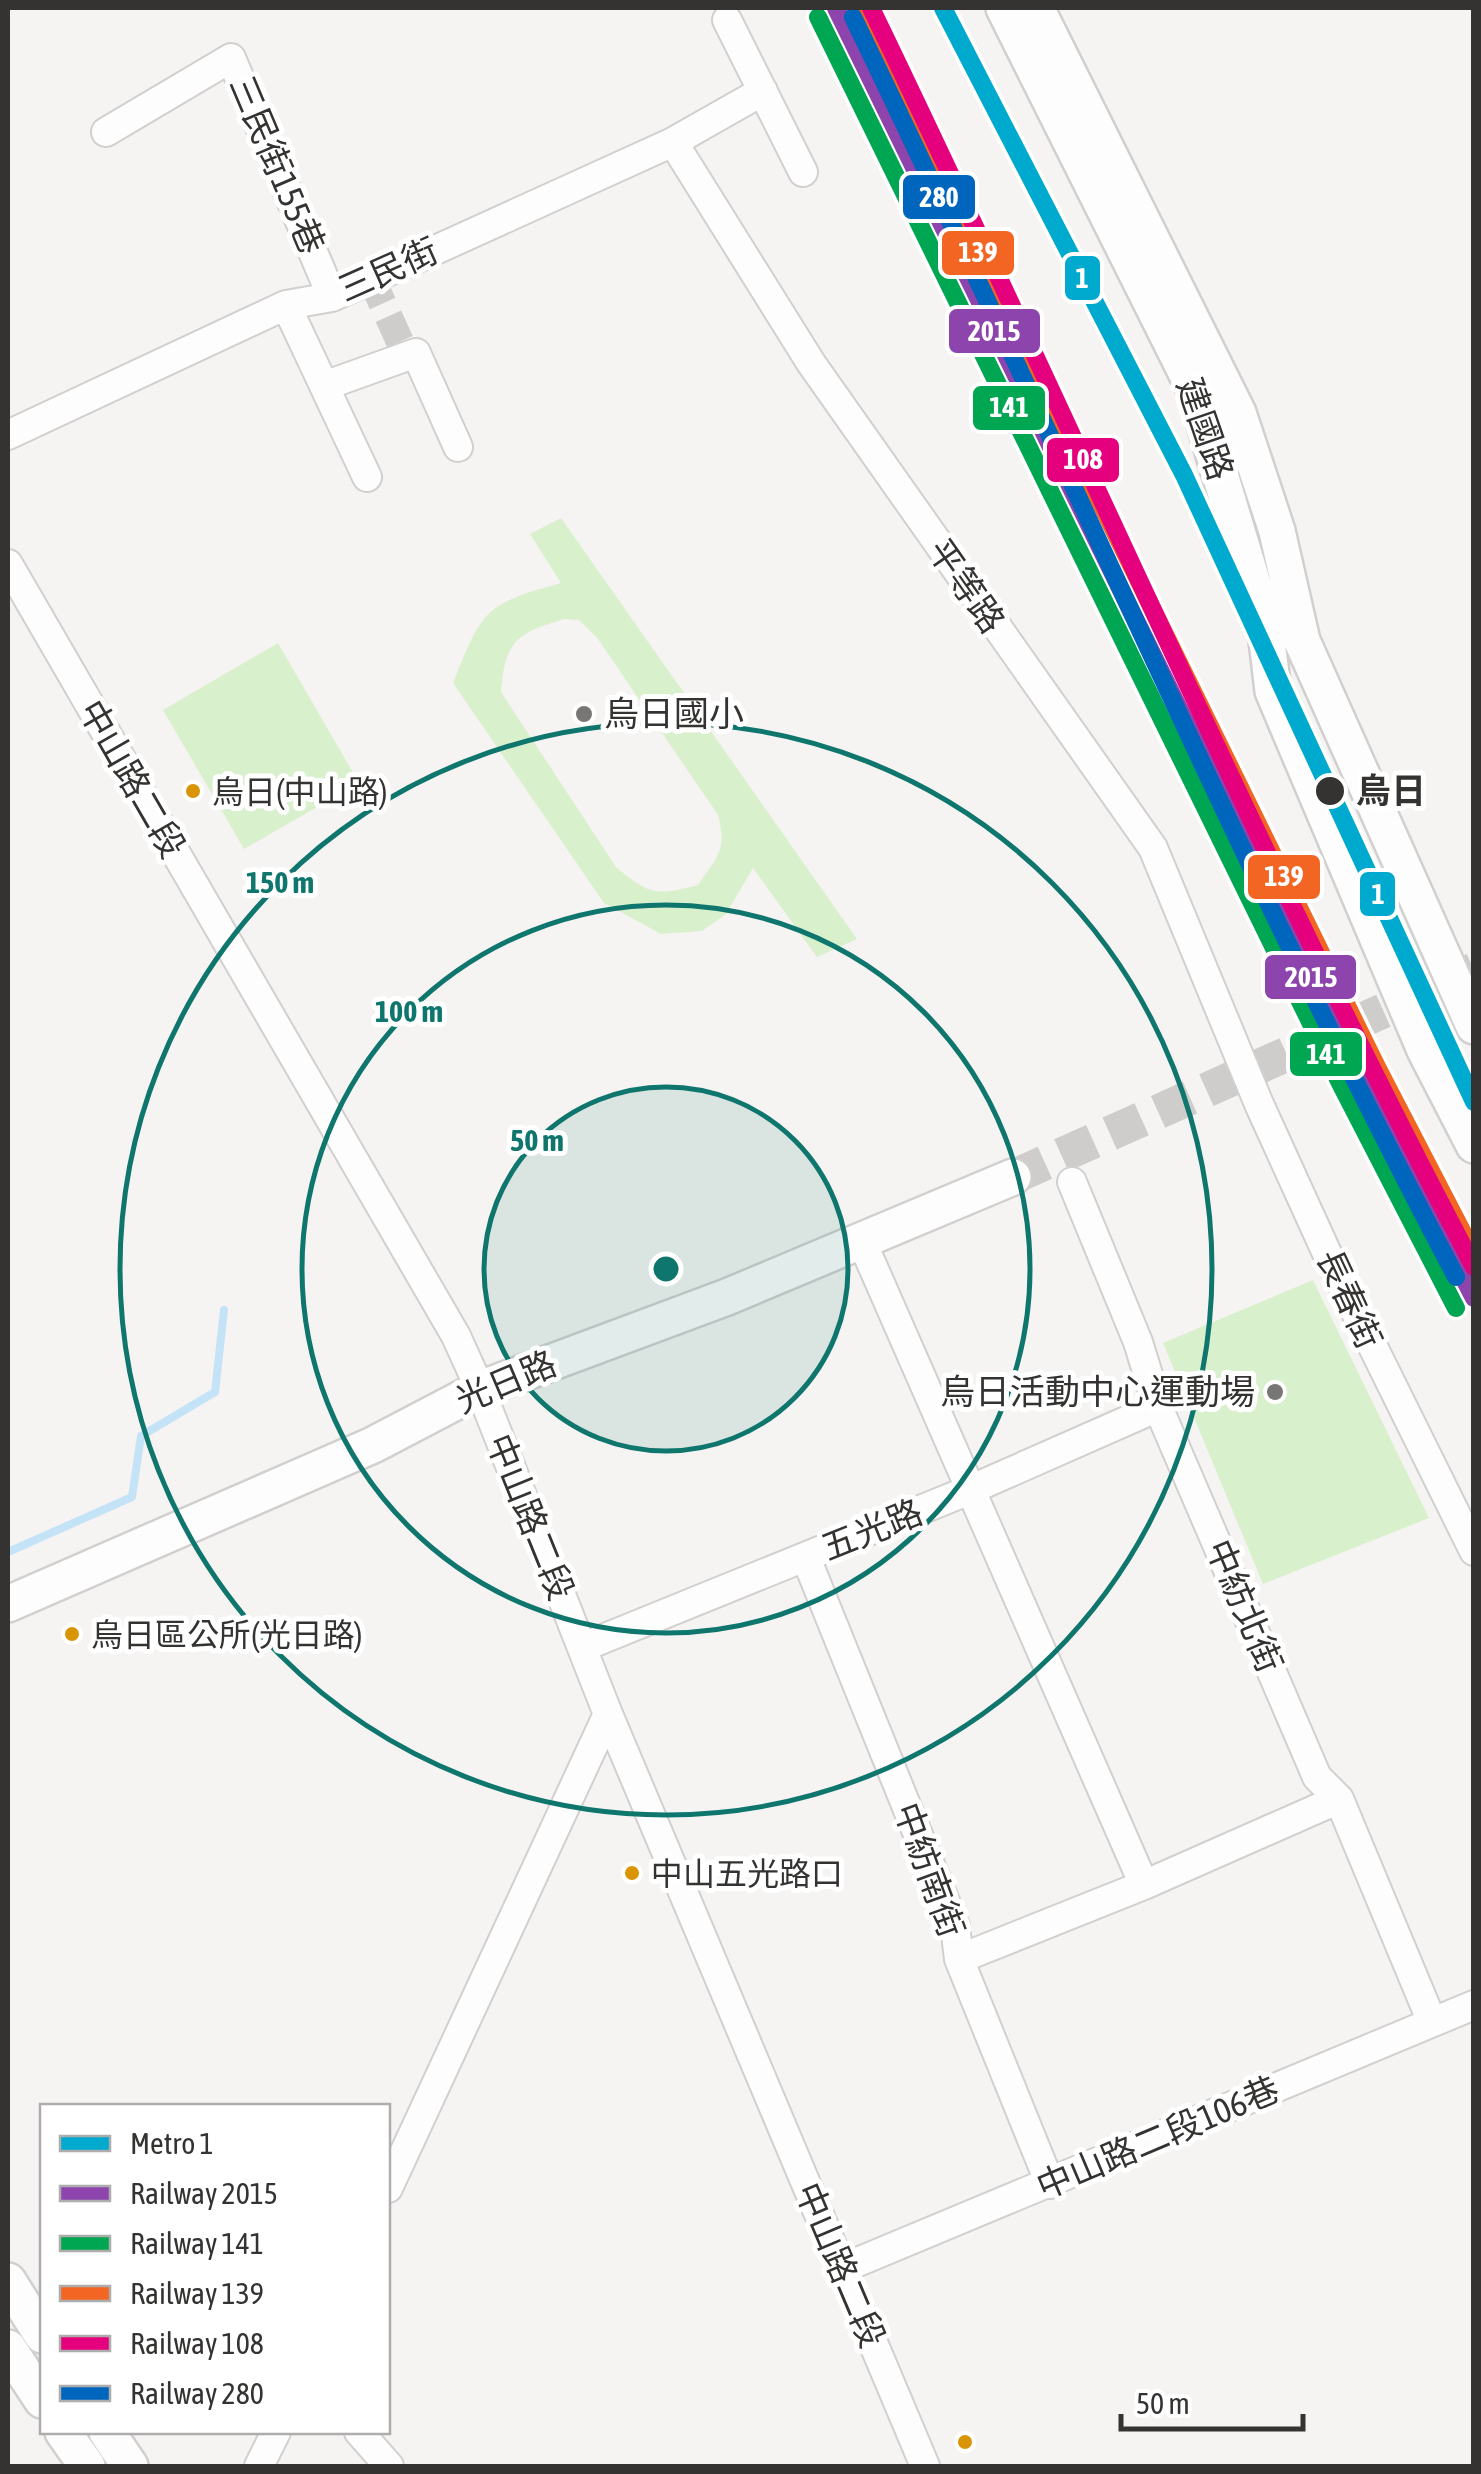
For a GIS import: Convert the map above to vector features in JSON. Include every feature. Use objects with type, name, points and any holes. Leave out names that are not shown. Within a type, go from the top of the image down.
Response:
[{"type":"main road","name":"建國路","points":[[1004,8],[1194,388],[1261,607],[1274,690],[1425,1050],[1474,1145]]},
{"type":"main road","name":"建國路","points":[[1036,8],[1238,413],[1276,531],[1302,642],[1474,1026]]},
{"type":"main road","name":"光日路","points":[[8,1604],[374,1445],[480,1389],[727,1298],[1013,1178]]},
{"type":"main road","points":[[8,2281],[40,2332]]},
{"type":"main road","points":[[8,2348],[40,2397]]},
{"type":"main road","points":[[65,2434],[87,2466]]},
{"type":"main road","points":[[107,2434],[130,2466]]},
{"type":"street","points":[[727,20],[802,172]]},
{"type":"street","name":"三民街155巷","points":[[106,132],[231,58],[332,296]]},
{"type":"street","name":"三民街","points":[[8,435],[286,305],[332,296],[673,142],[763,91]]},
{"type":"street","name":"平等路","points":[[673,142],[811,363],[1153,848],[1233,1042]]},
{"type":"street","points":[[286,305],[366,477]]},
{"type":"street","points":[[324,386],[416,353],[458,447]]},
{"type":"street","name":"中山路二段","points":[[8,564],[456,1336],[608,1714],[925,2466]]},
{"type":"street","name":"長春街","points":[[1233,1042],[1340,1283],[1474,1551]]},
{"type":"street","name":"中紡北街","points":[[1072,1182],[1138,1342],[1158,1407],[1317,1777],[1339,1799],[1432,2022]]},
{"type":"street","points":[[862,1242],[1144,1885]]},
{"type":"street","name":"五光路","points":[[583,1647],[972,1489],[1158,1407]]},
{"type":"street","name":"中紡南街","points":[[806,1558],[956,1926],[959,1960],[1050,2184]]},
{"type":"street","points":[[390,2184],[608,1714]]},
{"type":"street","points":[[959,1960],[1144,1885],[1339,1799]]},
{"type":"street","name":"中山路二段106巷","points":[[840,2269],[1474,2005]]},
{"type":"street","points":[[259,2466],[275,2434]]},
{"type":"street","points":[[361,2434],[389,2466]]},
{"type":"green space","points":[[561,518],[857,939],[817,957],[753,868],[726,914],[702,931],[661,934],[604,903],[453,683],[471,640],[489,614],[516,597],[561,583],[530,534]],"holes":[[[579,620],[598,639],[718,815],[721,845],[698,885],[654,891],[616,867],[501,692],[506,661],[516,642],[548,624]]]},
{"type":"green space","points":[[278,643],[359,783],[244,849],[163,710]]},
{"type":"green space","name":"烏日活動中心運動場","points":[[1313,1280],[1429,1518],[1263,1584],[1163,1343]]},
{"type":"waterway","points":[[8,1552],[132,1497],[141,1436],[215,1392],[224,1310]]},
{"type":"tunnel","points":[[371,278],[407,357]]},
{"type":"tunnel","points":[[1013,1177],[1474,970]]},
{"type":"metro line","name":"1","points":[[943,8],[1184,475],[1474,1102]]},
{"type":"rail line","name":"2015","points":[[836,8],[1359,1076],[1474,1298]]},
{"type":"rail line","name":"139","points":[[858,8],[1377,1067],[1474,1254]]},
{"type":"rail line","name":"108","points":[[871,8],[1316,955],[1474,1267]]},
{"type":"rail line","name":"141","points":[[818,17],[1341,1085],[1456,1308]]},
{"type":"rail line","name":"280","points":[[853,17],[1298,965],[1456,1277]]},
{"type":"place","name":"烏日國小","points":[[584,714]]},
{"type":"place","name":"烏日(中山路)","points":[[193,791]]},
{"type":"place","name":"烏日","points":[[1330,791]]},
{"type":"place","name":"烏日活動中心運動場","points":[[1275,1392]]},
{"type":"place","name":"烏日區公所(光日路)","points":[[72,1634]]},
{"type":"place","name":"中山五光路口","points":[[632,1873]]}]
